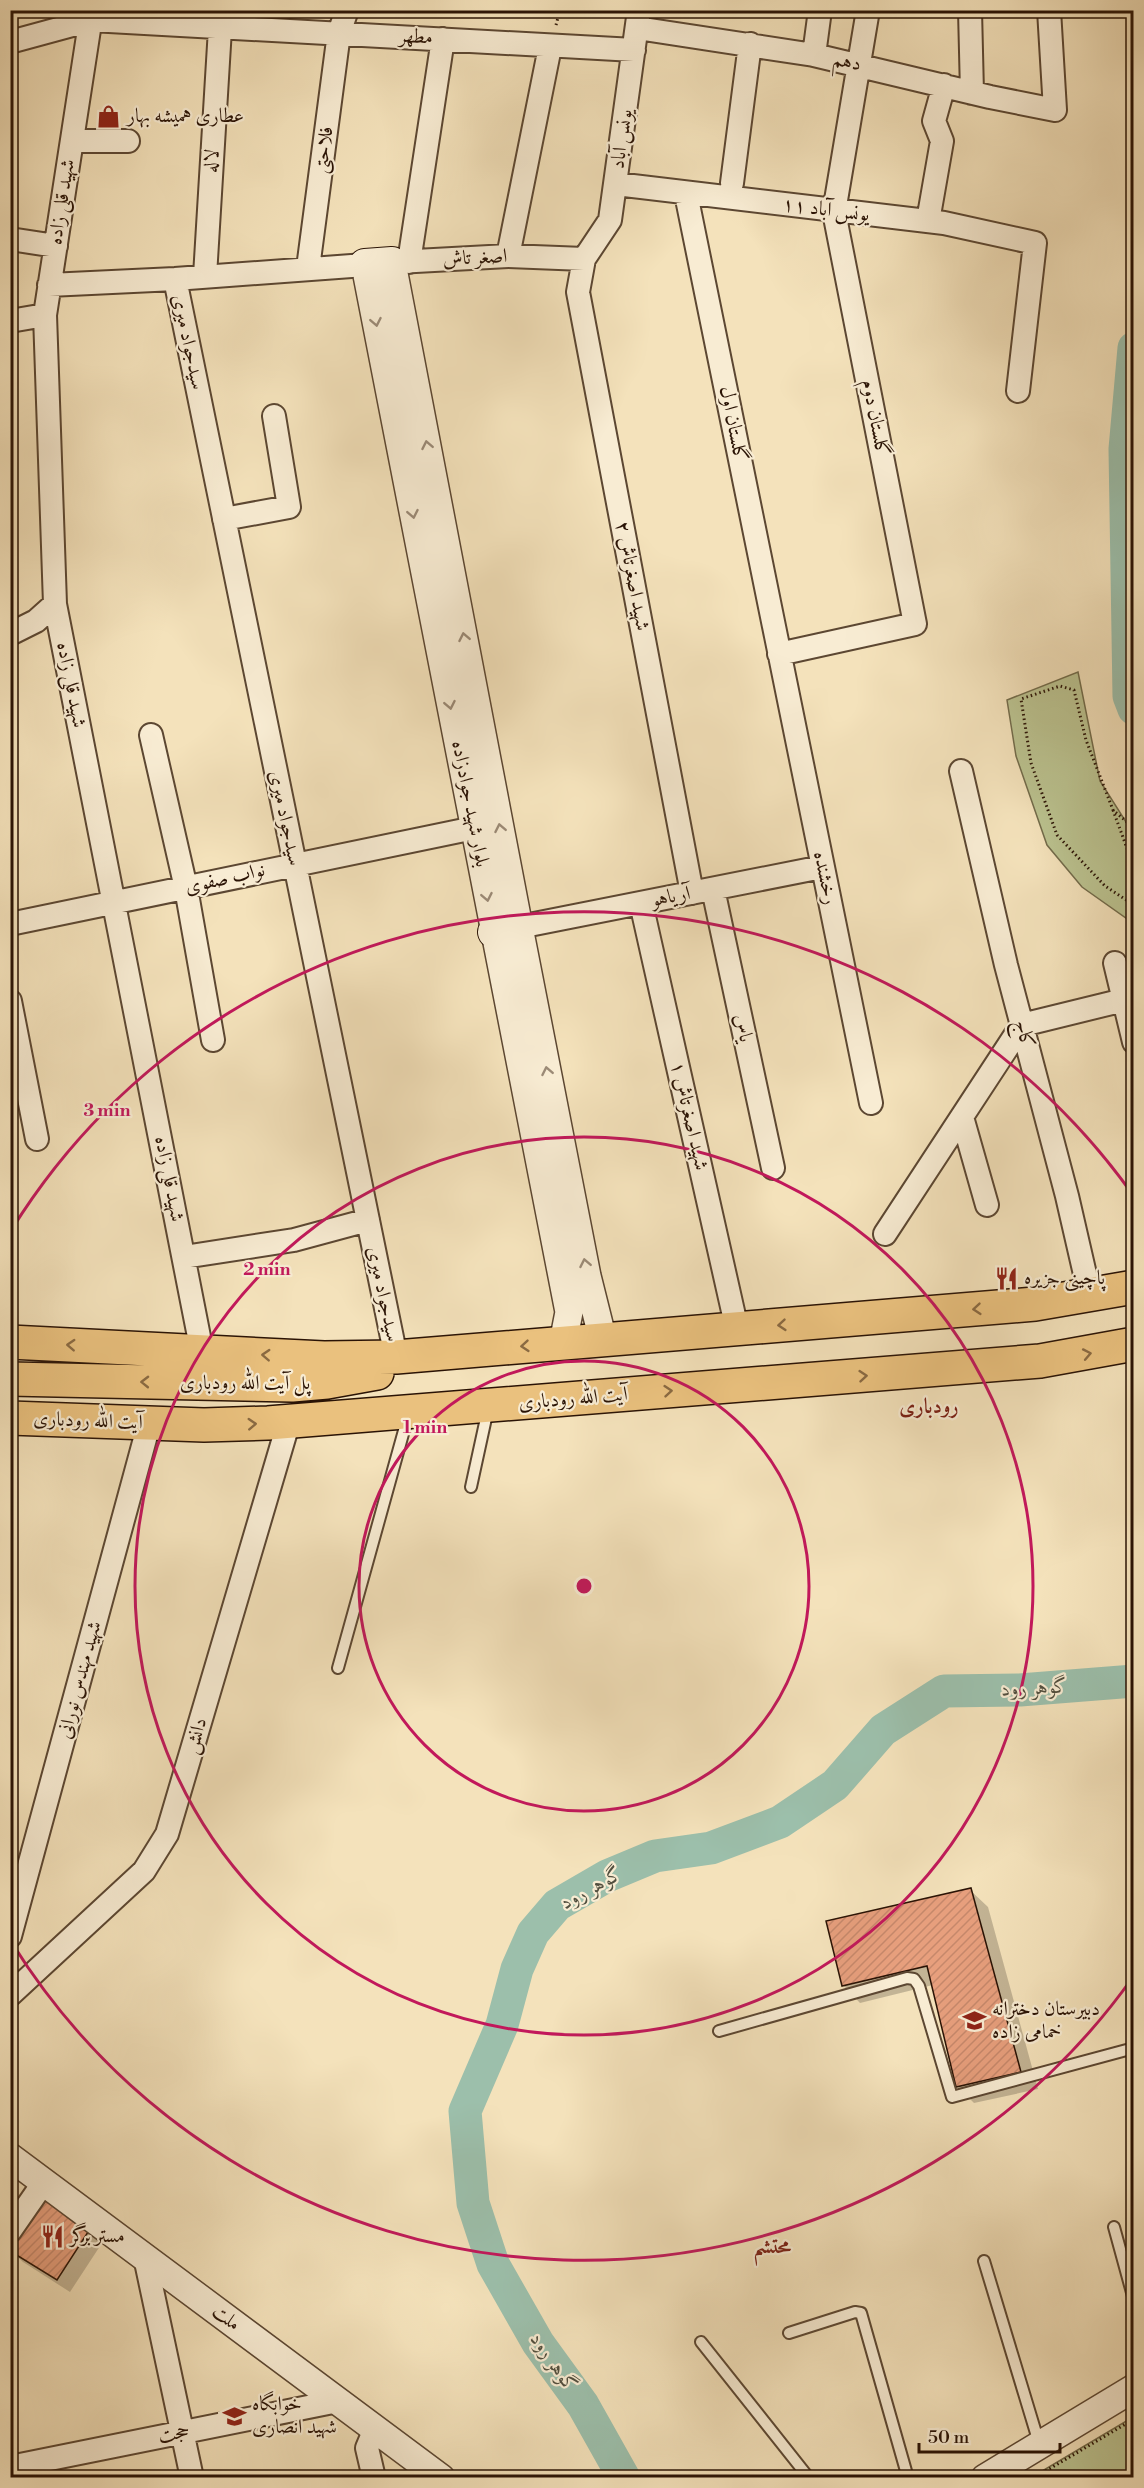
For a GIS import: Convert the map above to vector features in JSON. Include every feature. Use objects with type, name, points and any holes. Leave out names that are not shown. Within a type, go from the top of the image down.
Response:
[{"type":"main road","points":[[563,1343],[1035,1304],[1134,1287]]},
{"type":"main road","points":[[10,1342],[324,1358],[383,1366]]},
{"type":"main road","name":"پل آیت الله رودباری","points":[[10,1379],[292,1385],[327,1383],[383,1366],[477,1350],[563,1343]]},
{"type":"main road","name":"آیت الله رودباری","points":[[10,1418],[220,1425],[289,1421],[1040,1361],[1134,1344]]},
{"type":"street","name":"فلاحتی","points":[[308,268],[339,33],[348,10]]},
{"type":"street","points":[[814,55],[820,10]]},
{"type":"street","points":[[834,212],[861,64],[868,10]]},
{"type":"street","points":[[970,10],[972,93]]},
{"type":"street","name":"دهم","points":[[637,30],[750,44],[861,64],[972,93],[1054,110],[1049,10]]},
{"type":"street","name":"مطهر","points":[[10,42],[92,15],[221,18],[339,33],[550,47],[637,30]]},
{"type":"street","name":"شهید قلی زاده","points":[[92,15],[45,315],[56,604],[202,1352]]},
{"type":"street","name":"لاله","points":[[205,276],[221,18]]},
{"type":"street","name":"یونس آباد","points":[[584,259],[610,220],[637,30]]},
{"type":"street","points":[[443,39],[389,263],[507,929]]},
{"type":"street","points":[[732,183],[750,44]]},
{"type":"street","points":[[508,256],[550,47]]},
{"type":"street","points":[[928,221],[942,141],[934,121],[944,85]]},
{"type":"street","points":[[72,141],[128,141]]},
{"type":"street","name":"یونس آباد ۱۱","points":[[616,184],[834,212],[928,221],[1035,243],[1018,391]]},
{"type":"street","name":"گلستان اول","points":[[686,194],[779,654]]},
{"type":"street","name":"گلستان دوم","points":[[779,654],[915,624],[834,212]]},
{"type":"street","points":[[10,239],[56,246]]},
{"type":"street","name":"اصغر تاش","points":[[49,285],[175,279],[308,268],[508,256],[584,259]]},
{"type":"street","name":"شهید اصغرتاش ۲","points":[[584,259],[578,292],[702,891]]},
{"type":"street","name":"بلوار شهید جوادزاده","points":[[389,263],[474,828],[507,929],[603,1340]]},
{"type":"street","name":"سیدجواد میری","points":[[175,279],[368,1220],[383,1366]]},
{"type":"street","points":[[10,321],[45,315]]},
{"type":"street","points":[[224,519],[289,507],[274,416]]},
{"type":"street","points":[[10,634],[36,621],[56,604]]},
{"type":"street","name":"رخشنده","points":[[779,654],[871,1103]]},
{"type":"street","points":[[151,735],[186,888],[213,1040]]},
{"type":"street","name":"کاج","points":[[961,771],[1090,1296]]},
{"type":"street","name":"نواب صفوی","points":[[10,924],[474,828]]},
{"type":"street","name":"آریاهو","points":[[507,929],[822,867]]},
{"type":"street","name":"یاس","points":[[702,891],[773,1168]]},
{"type":"street","name":"شهید اصغرتاش ۱","points":[[642,903],[737,1329]]},
{"type":"street","name":"بلوار شهید جوادزاده","points":[[507,929],[569,1312],[563,1343]]},
{"type":"street","points":[[1115,963],[1134,1042]]},
{"type":"street","points":[[885,1234],[1022,1025],[1124,1000]]},
{"type":"street","points":[[10,1001],[37,1139]]},
{"type":"street","points":[[962,1117],[987,1205]]},
{"type":"street","points":[[184,1257],[294,1240],[368,1220]]},
{"type":"street","points":[[569,1312],[574,1316],[587,1317],[596,1308],[653,1336]]},
{"type":"street","name":"دانش","points":[[10,1995],[144,1871],[167,1834],[289,1421]]},
{"type":"street","name":"شهید مهندس نورانی","points":[[10,1936],[149,1424]]},
{"type":"street","name":"ملت","points":[[10,2157],[441,2478]]},
{"type":"street","points":[[10,2231],[44,2182]]},
{"type":"street","points":[[145,2257],[192,2478]]},
{"type":"street","points":[[985,2478],[1134,2388]]},
{"type":"street","name":"حجت","points":[[10,2467],[338,2401]]},
{"type":"street","points":[[374,2478],[367,2448],[375,2429]]},
{"type":"lane","points":[[471,1488],[489,1406]]},
{"type":"lane","points":[[339,1668],[409,1413]]},
{"type":"lane","points":[[719,2031],[908,1978],[914,1979],[920,1986],[952,2097],[1134,2048]]},
{"type":"lane","points":[[1114,2227],[1134,2300]]},
{"type":"lane","points":[[984,2261],[1039,2444]]},
{"type":"lane","points":[[789,2333],[855,2312],[861,2313],[908,2478]]},
{"type":"lane","points":[[701,2342],[809,2478]]},
{"type":"path","points":[[1134,877],[1129,871],[1133,862],[1086,740],[1074,690],[1060,686],[1021,699],[1031,763],[1057,835],[1105,886],[1134,905]]},
{"type":"path","points":[[1113,810],[1134,828]]},
{"type":"path","points":[[1034,2478],[1134,2419]]},
{"type":"green space","points":[[1078,672],[1100,781],[1133,833],[1133,923],[1082,887],[1047,845],[1016,756],[1007,700]]},
{"type":"green space","points":[[1133,2417],[1133,2477],[1032,2477]]},
{"type":"building","name":"دبیرستان دخترانه خمامی زاده","points":[[971,1888],[1021,2072],[956,2087],[927,1966],[842,1986],[826,1921]]},
{"type":"building","name":"مستر برگر","points":[[48,2193],[92,2226],[57,2280],[10,2251],[10,2247]]},
{"type":"waterway","name":"گوهر رود","points":[[1134,348],[1125,449],[1129,696],[1134,709]]},
{"type":"waterway","name":"گوهر رود","points":[[624,2478],[583,2405],[538,2343],[493,2264],[473,2203],[465,2111],[502,2025],[517,1969],[533,1933],[557,1905],[607,1876],[655,1856],[711,1848],[780,1822],[835,1785],[883,1730],[944,1691],[1020,1690],[1134,1681]]},
{"type":"place","name":"عطاری همیشه بهار","points":[[109,116]]},
{"type":"place","name":"پاچینی جزیره","points":[[1006,1278]]},
{"type":"place","name":"دبیرستان دخترانه خمامی زاده","points":[[974,2021]]},
{"type":"place","name":"مستر برگر","points":[[52,2236]]},
{"type":"place","name":"خوابگاه شهید انصاری","points":[[234,2416]]},
{"type":"district","name":"رودباری","points":[[929,1407]]},
{"type":"district","name":"محتشم","points":[[772,2247]]}]
